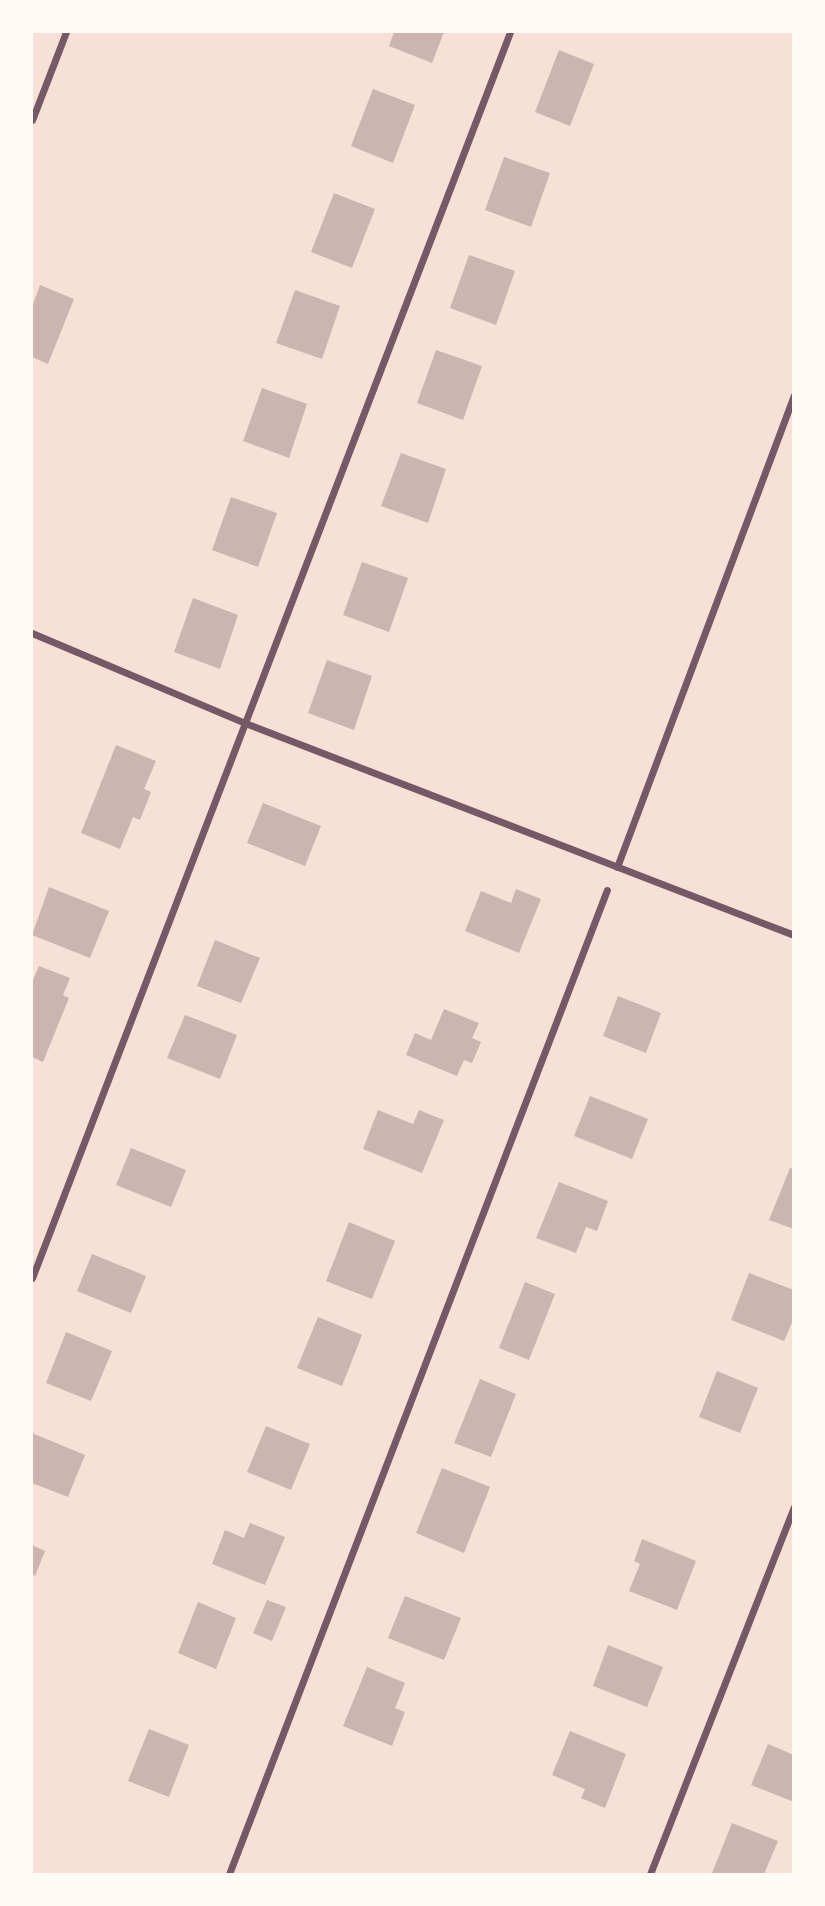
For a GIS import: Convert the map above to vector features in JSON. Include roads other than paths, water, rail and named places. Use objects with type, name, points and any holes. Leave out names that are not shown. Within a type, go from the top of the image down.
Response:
[{"type":"street","points":[[32,120],[66,32]]},
{"type":"street","points":[[32,1278],[510,32]]},
{"type":"street","points":[[617,867],[793,394]]},
{"type":"street","points":[[32,633],[245,723],[793,935]]},
{"type":"street","points":[[229,1874],[607,890]]},
{"type":"street","points":[[650,1874],[793,1507]]}]
